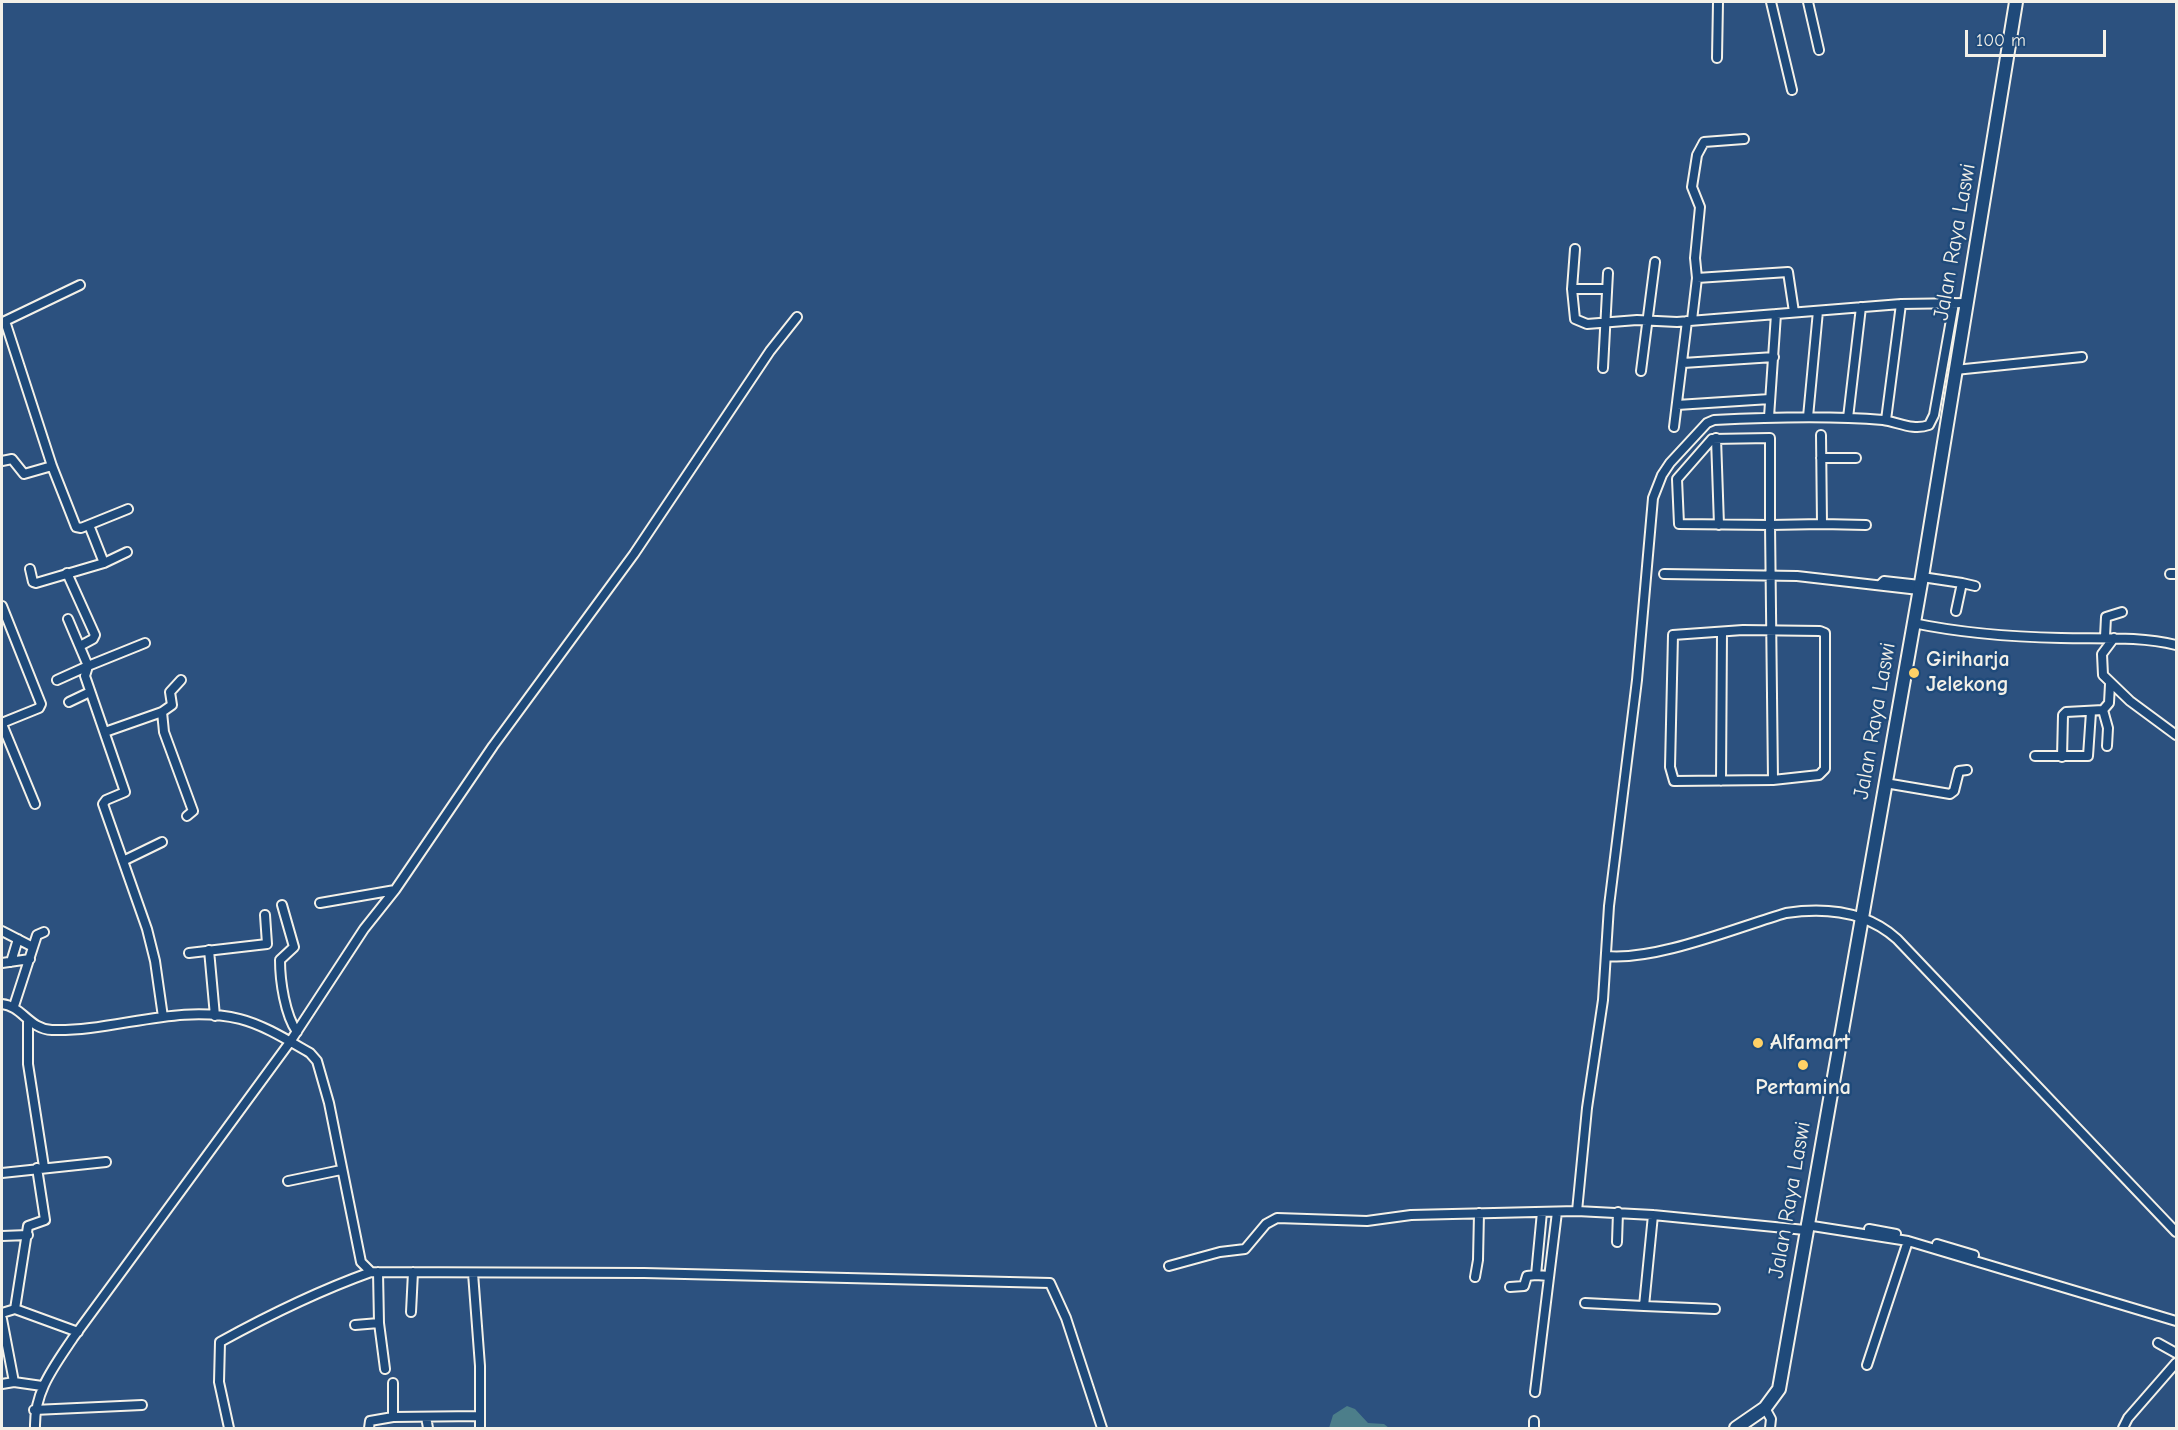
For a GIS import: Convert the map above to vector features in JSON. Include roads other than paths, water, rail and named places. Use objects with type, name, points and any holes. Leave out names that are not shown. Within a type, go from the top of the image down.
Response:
[{"type":"main road","name":"Jalan Raya Laswi","points":[[1736,1428],[1770,1420],[1779,1389],[1920,584],[1955,370],[1957,319],[2016,2]]},
{"type":"street","points":[[1717,58],[1718,2]]},
{"type":"street","points":[[1771,2],[1792,90]]},
{"type":"street","points":[[1808,2],[1819,50]]},
{"type":"street","points":[[1674,427],[1697,278],[1695,258],[1700,207],[1692,187],[1697,155],[1704,142],[1744,139]]},
{"type":"street","points":[[1575,249],[1572,289],[1575,319],[1587,324],[1689,321],[1901,304],[1960,303]]},
{"type":"street","points":[[1641,371],[1655,262]]},
{"type":"street","points":[[1604,368],[1608,273]]},
{"type":"street","points":[[1697,278],[1788,273],[1794,312]]},
{"type":"street","points":[[80,285],[3,322],[52,466],[76,527],[89,525],[128,509]]},
{"type":"street","points":[[1572,289],[1607,289]]},
{"type":"street","points":[[1886,420],[1901,304]]},
{"type":"street","points":[[1848,418],[1862,307]]},
{"type":"street","points":[[1808,417],[1818,311]]},
{"type":"street","points":[[1769,417],[1776,314]]},
{"type":"street","points":[[34,1428],[34,1410],[42,1386],[78,1332],[290,1042],[364,929],[394,890],[493,746],[634,554],[770,351],[797,317]]},
{"type":"street","points":[[1577,1211],[1596,1038],[1603,1000],[1619,805],[1647,582],[1653,498],[1662,475],[1670,463],[1707,423],[1714,420],[1769,417],[1848,418],[1886,420],[1919,427],[1932,421],[1957,319]]},
{"type":"street","points":[[1683,363],[1774,357]]},
{"type":"street","points":[[1955,370],[2082,357]]},
{"type":"street","points":[[1677,405],[1770,399]]},
{"type":"street","points":[[1821,435],[1822,524]]},
{"type":"street","points":[[1773,780],[1771,630],[1773,578],[1770,525],[1770,438],[1712,438],[1677,479],[1677,522],[1719,525],[1770,525],[1822,524],[1866,525]]},
{"type":"street","points":[[1716,438],[1719,525]]},
{"type":"street","points":[[1821,458],[1856,458]]},
{"type":"street","points":[[2,461],[12,459],[24,474],[52,466]]},
{"type":"street","points":[[89,525],[104,563]]},
{"type":"street","points":[[30,569],[36,583],[104,563],[127,552]]},
{"type":"street","points":[[67,573],[95,635],[93,639],[80,646]]},
{"type":"street","points":[[1664,574],[1773,578],[1797,576],[1881,584],[1962,583],[1975,586]]},
{"type":"street","points":[[1956,611],[1962,583]]},
{"type":"street","points":[[2,606],[41,704],[39,708],[2,723],[36,804]]},
{"type":"street","points":[[2122,612],[2106,617],[2110,638],[2102,654],[2103,675],[2110,684],[2176,735]]},
{"type":"street","points":[[68,619],[88,666],[85,676],[125,792],[106,800],[103,804],[152,946],[163,1017]]},
{"type":"street","points":[[1913,623],[1947,630],[2012,635],[2110,638],[2176,645]]},
{"type":"street","points":[[1771,630],[1825,633],[1827,638],[1825,769],[1819,775],[1773,780],[1679,782],[1671,777],[1671,640],[1677,633],[1722,632],[1771,630]]},
{"type":"street","points":[[1721,781],[1722,632]]},
{"type":"street","points":[[57,680],[146,643]]},
{"type":"street","points":[[105,732],[162,712],[172,705],[170,692],[181,680]]},
{"type":"street","points":[[2062,757],[2063,715],[2066,712],[2103,710],[2109,703],[2110,684]]},
{"type":"street","points":[[69,702],[90,692]]},
{"type":"street","points":[[2103,710],[2108,728],[2107,746]]},
{"type":"street","points":[[162,712],[164,732],[193,811],[187,816]]},
{"type":"street","points":[[2035,756],[2089,756],[2091,712]]},
{"type":"street","points":[[1885,783],[1950,794],[1954,791],[1959,771],[1967,770]]},
{"type":"street","points":[[123,861],[162,842]]},
{"type":"street","points":[[320,903],[394,890]]},
{"type":"street","points":[[282,905],[294,947],[280,960],[280,969],[291,1021],[297,1032]]},
{"type":"street","points":[[1606,956],[1623,957],[1651,953],[1786,913],[1805,910],[1823,909],[1862,918],[1884,927],[2176,1232]]},
{"type":"street","points":[[189,953],[267,944],[265,915]]},
{"type":"street","points":[[2,930],[33,947]]},
{"type":"street","points":[[14,1006],[37,935],[44,932]]},
{"type":"street","points":[[11,962],[18,939]]},
{"type":"street","points":[[209,950],[215,1016]]},
{"type":"street","points":[[2,963],[30,959]]},
{"type":"street","points":[[2,1004],[14,1006],[28,1022],[51,1030],[163,1017],[215,1016],[243,1019],[310,1053],[317,1061],[329,1103],[361,1262],[374,1272],[385,1369]]},
{"type":"street","points":[[15,1309],[29,1224],[45,1220],[28,1064],[28,1022]]},
{"type":"street","points":[[2,1173],[41,1167],[106,1162]]},
{"type":"street","points":[[288,1181],[341,1170]]},
{"type":"street","points":[[1536,1275],[1542,1212]]},
{"type":"street","points":[[1535,1392],[1557,1212]]},
{"type":"street","points":[[1617,1242],[1618,1212]]},
{"type":"street","points":[[1169,1266],[1220,1252],[1245,1249],[1266,1224],[1277,1218],[1367,1221],[1398,1216],[1479,1213],[1618,1212],[1806,1225],[1906,1239],[1994,1264],[2060,1288],[2176,1321]]},
{"type":"street","points":[[1475,1276],[1479,1260],[1479,1213]]},
{"type":"street","points":[[1644,1306],[1653,1215]]},
{"type":"street","points":[[2,1236],[28,1235]]},
{"type":"street","points":[[1867,1365],[1906,1239]]},
{"type":"street","points":[[229,1428],[219,1382],[220,1342],[281,1308],[326,1288],[374,1272],[644,1273],[1050,1283],[1066,1318],[1102,1428]]},
{"type":"street","points":[[411,1312],[413,1272]]},
{"type":"street","points":[[474,1273],[480,1428]]},
{"type":"street","points":[[1510,1287],[1524,1286],[1527,1276],[1549,1276]]},
{"type":"street","points":[[1585,1303],[1715,1309]]},
{"type":"street","points":[[2,1313],[15,1309],[78,1332]]},
{"type":"street","points":[[2,1319],[14,1382]]},
{"type":"street","points":[[355,1325],[379,1323]]},
{"type":"street","points":[[2158,1343],[2176,1353]]},
{"type":"street","points":[[2123,1428],[2128,1418],[2176,1363]]},
{"type":"street","points":[[2,1384],[14,1382],[42,1386]]},
{"type":"street","points":[[393,1383],[393,1417]]},
{"type":"street","points":[[34,1410],[142,1405]]},
{"type":"street","points":[[369,1428],[370,1420],[393,1417],[480,1416]]},
{"type":"street","points":[[426,1417],[428,1428]]},
{"type":"place","name":"Giriharja Jelekong","points":[[1914,673]]},
{"type":"place","name":"Alfamart","points":[[1758,1043]]},
{"type":"place","name":"Pertamina","points":[[1803,1065]]}]
